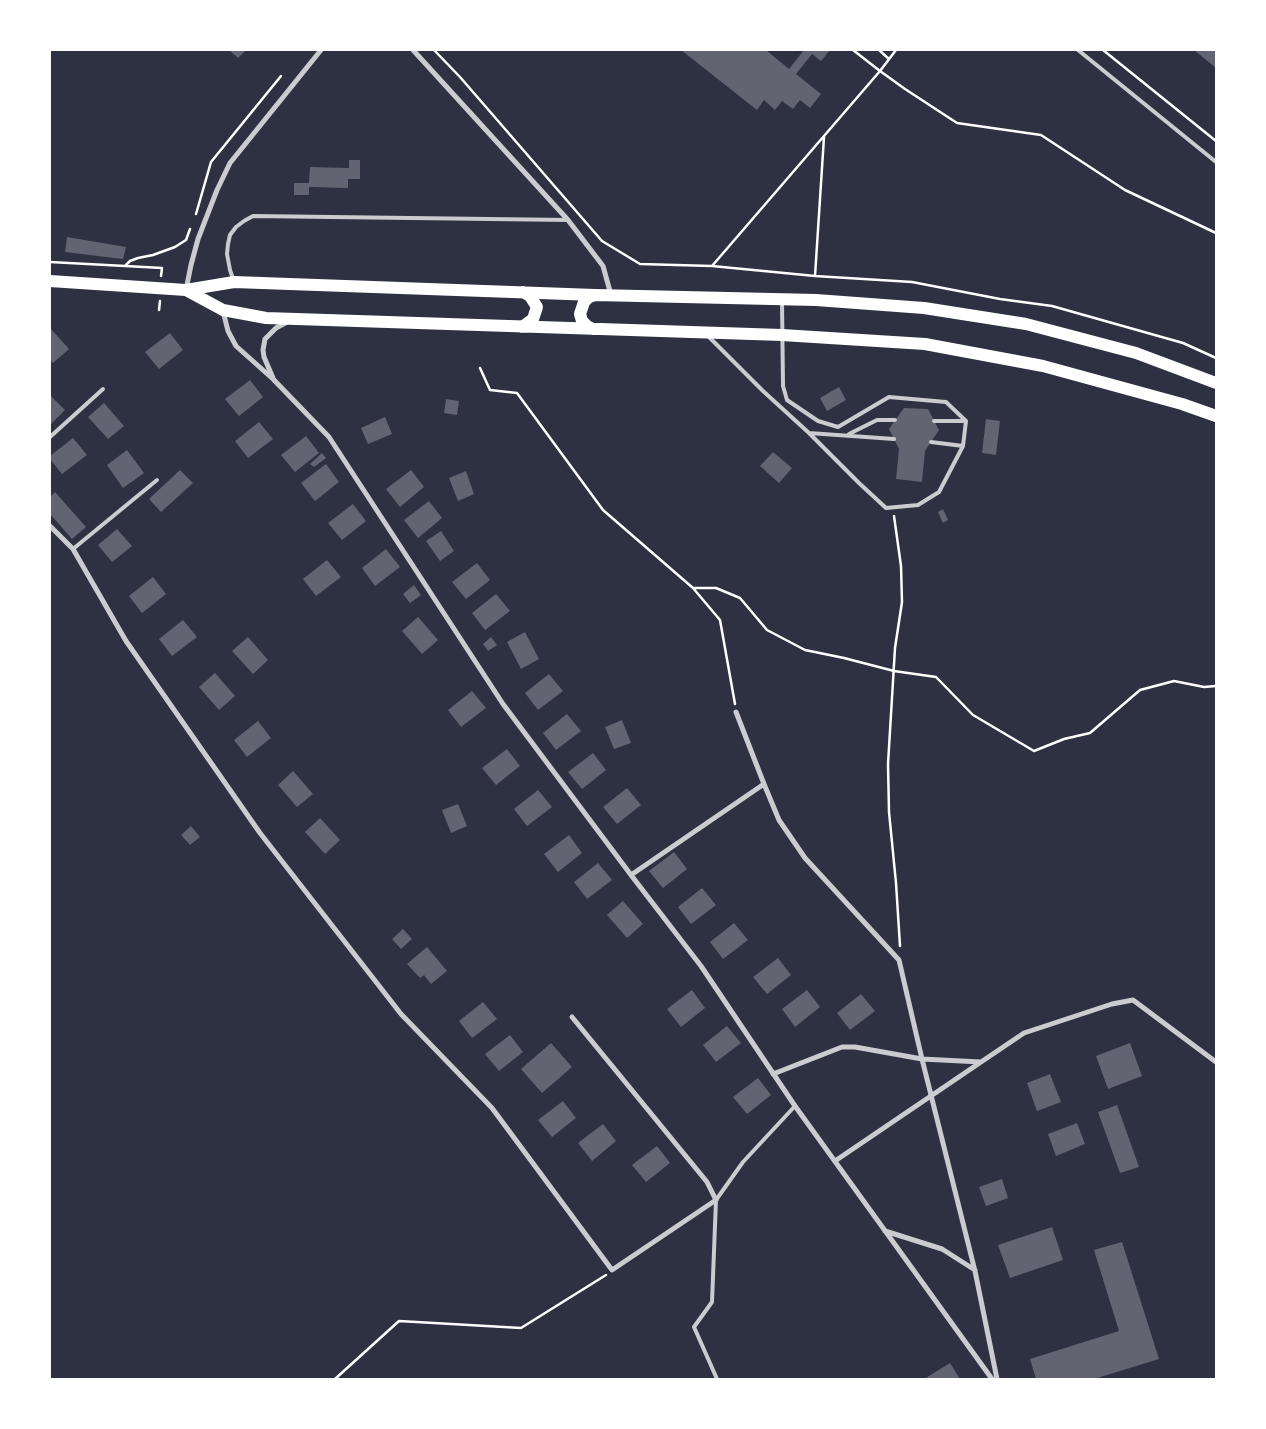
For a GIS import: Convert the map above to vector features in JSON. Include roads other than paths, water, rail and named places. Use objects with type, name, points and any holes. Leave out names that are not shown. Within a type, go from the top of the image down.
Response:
[{"type":"main road","points":[[50,281],[186,290],[234,282],[611,296],[782,299],[924,308],[1026,324],[1136,353],[1216,383]]},
{"type":"main road","points":[[223,310],[220,303],[220,293],[234,282]]},
{"type":"main road","points":[[186,290],[223,310],[266,318],[292,320],[703,332],[925,344],[1043,366],[1182,404],[1216,416]]},
{"type":"main road","points":[[522,326],[533,319],[537,307],[530,296],[523,292]]},
{"type":"main road","points":[[593,328],[587,326],[580,314],[584,302],[589,297],[595,295]]},
{"type":"street","points":[[186,290],[190,265],[198,239],[217,190],[230,163],[321,50]]},
{"type":"street","points":[[413,50],[568,220],[603,266],[611,296]]},
{"type":"street","points":[[223,310],[228,331],[236,346],[273,379],[329,437],[504,704],[701,966],[773,1074],[992,1379]]},
{"type":"street","points":[[273,379],[264,357],[265,339],[276,328],[292,320]]},
{"type":"street","points":[[50,526],[73,549],[126,641],[260,833],[402,1014],[492,1108],[612,1270],[716,1200],[707,1182],[572,1017]]},
{"type":"street","points":[[736,712],[779,820],[805,858],[899,960],[975,1270],[997,1379]]},
{"type":"street","points":[[631,875],[764,784]]},
{"type":"street","points":[[835,1161],[1024,1033],[1112,1004],[1133,1000],[1216,1062]]},
{"type":"street","points":[[773,1074],[842,1047],[855,1047],[922,1059],[981,1062]]},
{"type":"street","points":[[884,1231],[942,1248],[975,1270]]},
{"type":"lane","points":[[1078,50],[1216,162]]},
{"type":"lane","points":[[234,282],[230,270],[228,244],[230,235],[236,227],[254,216],[568,220]]},
{"type":"lane","points":[[782,299],[783,386],[787,400],[818,421],[838,427],[889,397],[946,402],[966,421]]},
{"type":"lane","points":[[703,332],[886,508],[918,505],[939,492],[963,446],[966,421]]},
{"type":"lane","points":[[50,438],[103,389]]},
{"type":"lane","points":[[847,435],[878,420],[895,420]]},
{"type":"lane","points":[[934,421],[966,421]]},
{"type":"lane","points":[[809,433],[894,439]]},
{"type":"lane","points":[[931,442],[963,446]]},
{"type":"lane","points":[[73,549],[157,480]]},
{"type":"lane","points":[[717,1379],[694,1327],[712,1302],[716,1200],[743,1162],[796,1106]]}]
